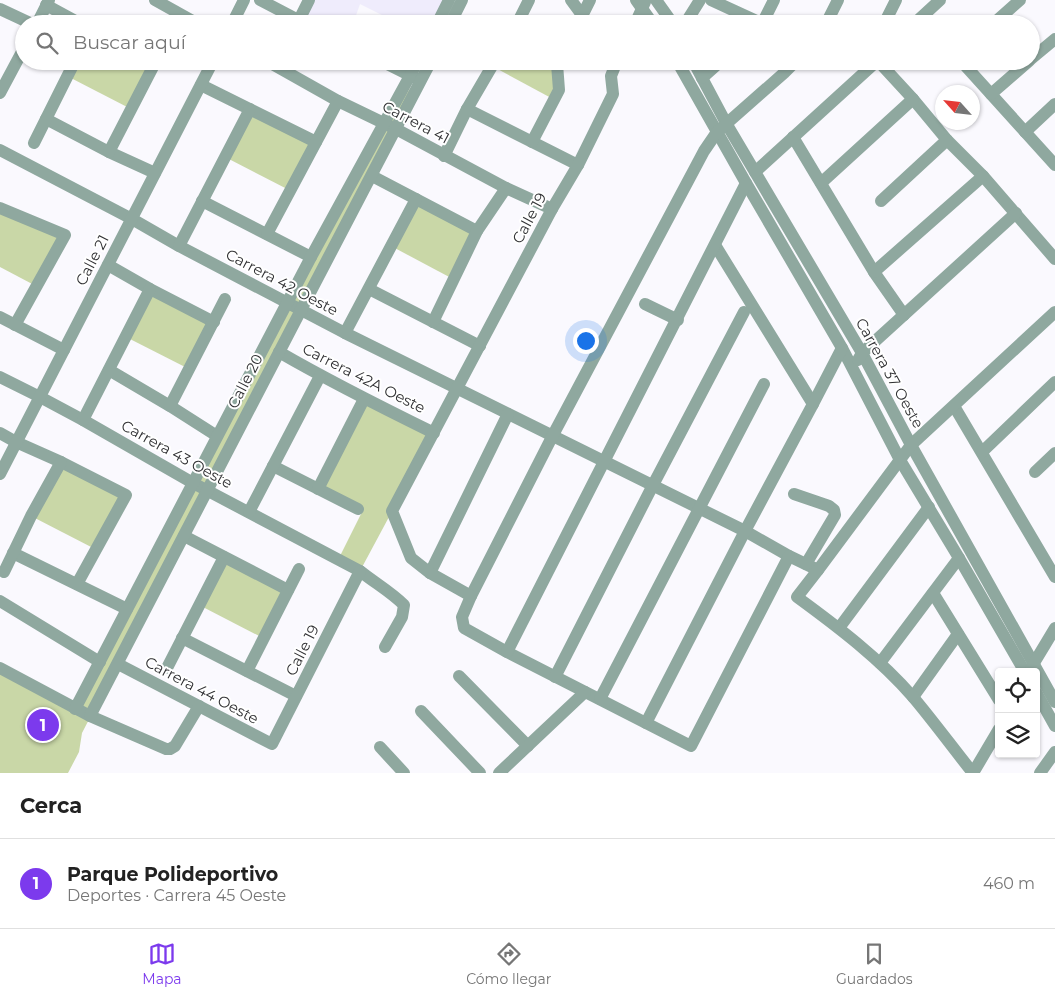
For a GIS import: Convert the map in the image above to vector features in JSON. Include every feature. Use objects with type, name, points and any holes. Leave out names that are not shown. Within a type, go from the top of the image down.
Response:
[{"type":"street","points":[[155,0],[182,15]]},
{"type":"street","points":[[236,15],[244,0]]},
{"type":"street","points":[[260,0],[289,15]]},
{"type":"street","points":[[304,15],[309,0]]},
{"type":"street","points":[[442,15],[449,0]]},
{"type":"street","points":[[454,15],[462,0]]},
{"type":"street","points":[[522,15],[529,0]]},
{"type":"street","points":[[571,0],[578,15]]},
{"type":"street","points":[[582,15],[590,0]]},
{"type":"street","points":[[656,0],[667,15]]},
{"type":"street","points":[[691,15],[700,0]]},
{"type":"street","points":[[711,0],[743,15]]},
{"type":"street","points":[[766,15],[774,0]]},
{"type":"street","points":[[830,15],[838,0]]},
{"type":"street","points":[[888,15],[896,0]]},
{"type":"street","points":[[926,15],[940,0]]},
{"type":"street","points":[[1003,15],[1020,0]]},
{"type":"street","points":[[41,15],[48,2],[68,15]]},
{"type":"street","points":[[641,3],[648,15]]},
{"type":"street","points":[[0,9],[15,16]]},
{"type":"street","points":[[1040,52],[1055,39]]},
{"type":"street","points":[[0,93],[5,71],[15,59]]},
{"type":"street","points":[[34,143],[70,70]]},
{"type":"street","points":[[109,152],[150,70]]},
{"type":"street","name":"Calle 21","points":[[0,474],[208,70]]},
{"type":"street","name":"Carrera 41","points":[[283,70],[444,156],[552,209]]},
{"type":"street","points":[[398,70],[416,79]]},
{"type":"street","name":"Calle 20","points":[[416,79],[417,70]]},
{"type":"street","name":"Calle 20","points":[[75,709],[311,257],[416,79],[424,70]]},
{"type":"street","points":[[444,156],[467,109],[490,70]]},
{"type":"street","points":[[532,142],[558,90],[557,70]]},
{"type":"street","name":"Calle 19","points":[[430,573],[411,558],[392,511],[552,209],[578,166],[613,94],[611,76],[613,70]]},
{"type":"street","name":"Carrera 37 Oeste","points":[[683,70],[721,128],[755,172],[862,353],[1029,668]]},
{"type":"street","name":"Carrera 37 Oeste","points":[[698,70],[746,183],[842,348],[900,460],[959,558],[1029,668]]},
{"type":"street","points":[[702,78],[711,70]]},
{"type":"street","points":[[787,70],[721,128],[704,151],[553,435],[471,596],[462,617],[464,628],[506,652],[691,746],[789,556]]},
{"type":"street","points":[[755,172],[867,70]]},
{"type":"street","points":[[886,70],[913,98],[947,140],[983,176],[1055,259]]},
{"type":"street","points":[[969,70],[1055,165]]},
{"type":"street","points":[[991,94],[1019,70]]},
{"type":"street","points":[[201,85],[316,142]]},
{"type":"street","points":[[821,183],[913,98]]},
{"type":"street","points":[[267,234],[338,101]]},
{"type":"street","points":[[1025,132],[1055,104]]},
{"type":"street","points":[[179,246],[250,109]]},
{"type":"street","points":[[467,109],[578,166]]},
{"type":"street","points":[[46,119],[109,152],[155,173]]},
{"type":"street","name":"Calle 20","points":[[90,716],[300,310],[372,176],[390,126]]},
{"type":"street","points":[[793,137],[874,272],[904,315]]},
{"type":"street","points":[[881,201],[947,140]]},
{"type":"street","name":"Carrera 42 Oeste","points":[[0,150],[300,310],[745,531],[818,570]]},
{"type":"street","points":[[372,176],[476,231]]},
{"type":"street","points":[[874,272],[983,176]]},
{"type":"street","points":[[506,652],[678,320],[746,183]]},
{"type":"street","points":[[433,322],[476,231],[506,188]]},
{"type":"street","points":[[345,333],[416,199]]},
{"type":"street","points":[[202,200],[311,257]]},
{"type":"street","points":[[0,208],[64,235],[15,325]]},
{"type":"street","points":[[852,368],[862,353],[1016,213]]},
{"type":"street","points":[[715,245],[813,404]]},
{"type":"street","points":[[108,264],[150,289],[214,322]]},
{"type":"street","points":[[83,420],[150,289]]},
{"type":"street","points":[[369,289],[480,346]]},
{"type":"street","points":[[170,406],[225,299]]},
{"type":"street","points":[[645,304],[678,320]]},
{"type":"street","points":[[556,677],[653,485],[744,312]]},
{"type":"street","points":[[995,735],[973,773],[913,697],[880,663],[839,628],[797,597],[911,445],[1055,312]]},
{"type":"street","points":[[0,317],[64,350]]},
{"type":"street","points":[[646,723],[842,348]]},
{"type":"street","name":"Carrera 42A Oeste","points":[[279,352],[364,399],[434,433]]},
{"type":"street","points":[[109,370],[217,436]]},
{"type":"street","points":[[249,512],[320,376]]},
{"type":"street","name":"Carrera 43 Oeste","points":[[0,377],[83,420],[193,483],[360,571],[370,580],[395,596],[404,605],[402,617],[385,647]]},
{"type":"street","points":[[982,452],[1055,382]]},
{"type":"street","points":[[600,699],[764,384]]},
{"type":"street","points":[[318,489],[364,399]]},
{"type":"street","points":[[954,406],[1055,577]]},
{"type":"street","points":[[471,596],[430,573],[508,414]]},
{"type":"street","points":[[0,433],[126,495],[77,584]]},
{"type":"street","points":[[1035,472],[1055,453]]},
{"type":"street","points":[[4,572],[31,516],[61,462]]},
{"type":"street","points":[[273,466],[358,510]]},
{"type":"street","points":[[794,494],[829,506],[834,510],[834,515],[806,564]]},
{"type":"street","points":[[839,628],[929,507]]},
{"type":"street","points":[[184,536],[288,590]]},
{"type":"street","points":[[13,553],[127,609]]},
{"type":"street","points":[[166,668],[224,557]]},
{"type":"street","points":[[880,663],[959,558]]},
{"type":"street","points":[[247,671],[299,569]]},
{"type":"street","name":"Calle 19","points":[[272,744],[360,571]]},
{"type":"street","points":[[933,593],[995,694]]},
{"type":"street","points":[[0,601],[100,662]]},
{"type":"street","points":[[1031,668],[1055,628]]},
{"type":"street","points":[[913,697],[958,634]]},
{"type":"street","points":[[182,638],[296,696]]},
{"type":"street","name":"Carrera 44 Oeste","points":[[118,664],[272,744]]},
{"type":"street","points":[[0,668],[75,709],[150,744],[166,749],[175,746],[199,706]]},
{"type":"street","points":[[459,676],[528,746]]},
{"type":"street","name":"Carrera 37 Oeste","points":[[1040,682],[1055,702]]},
{"type":"street","points":[[499,773],[585,692]]},
{"type":"street","points":[[1040,699],[1055,726]]},
{"type":"street","points":[[421,711],[480,773]]},
{"type":"street","points":[[380,747],[404,773]]},
{"type":"street","points":[[1040,773],[1055,752]]},
{"type":"shaded area","points":[[309,0],[449,0],[442,15],[382,15],[360,4],[356,15],[307,15]]},
{"type":"green space","points":[[70,70],[149,70],[131,109],[67,76]]},
{"type":"green space","points":[[424,70],[426,70],[82,733],[79,752],[68,773],[0,773],[0,668],[75,708],[384,123]]},
{"type":"green space","points":[[499,70],[558,70],[553,99]]},
{"type":"green space","points":[[250,109],[316,142],[291,191],[225,157]]},
{"type":"green space","points":[[416,199],[477,231],[453,279],[391,246]]},
{"type":"green space","points":[[0,208],[65,235],[36,286],[0,267]]},
{"type":"green space","points":[[150,289],[214,322],[189,369],[126,337]]},
{"type":"green space","points":[[364,399],[434,433],[360,571],[338,560],[362,512],[318,489]]},
{"type":"green space","points":[[61,462],[126,495],[95,549],[31,516]]},
{"type":"green space","points":[[224,557],[288,590],[263,638],[199,605]]},
{"type":"place","name":"Parque Polideportivo","points":[[43,725]]}]
